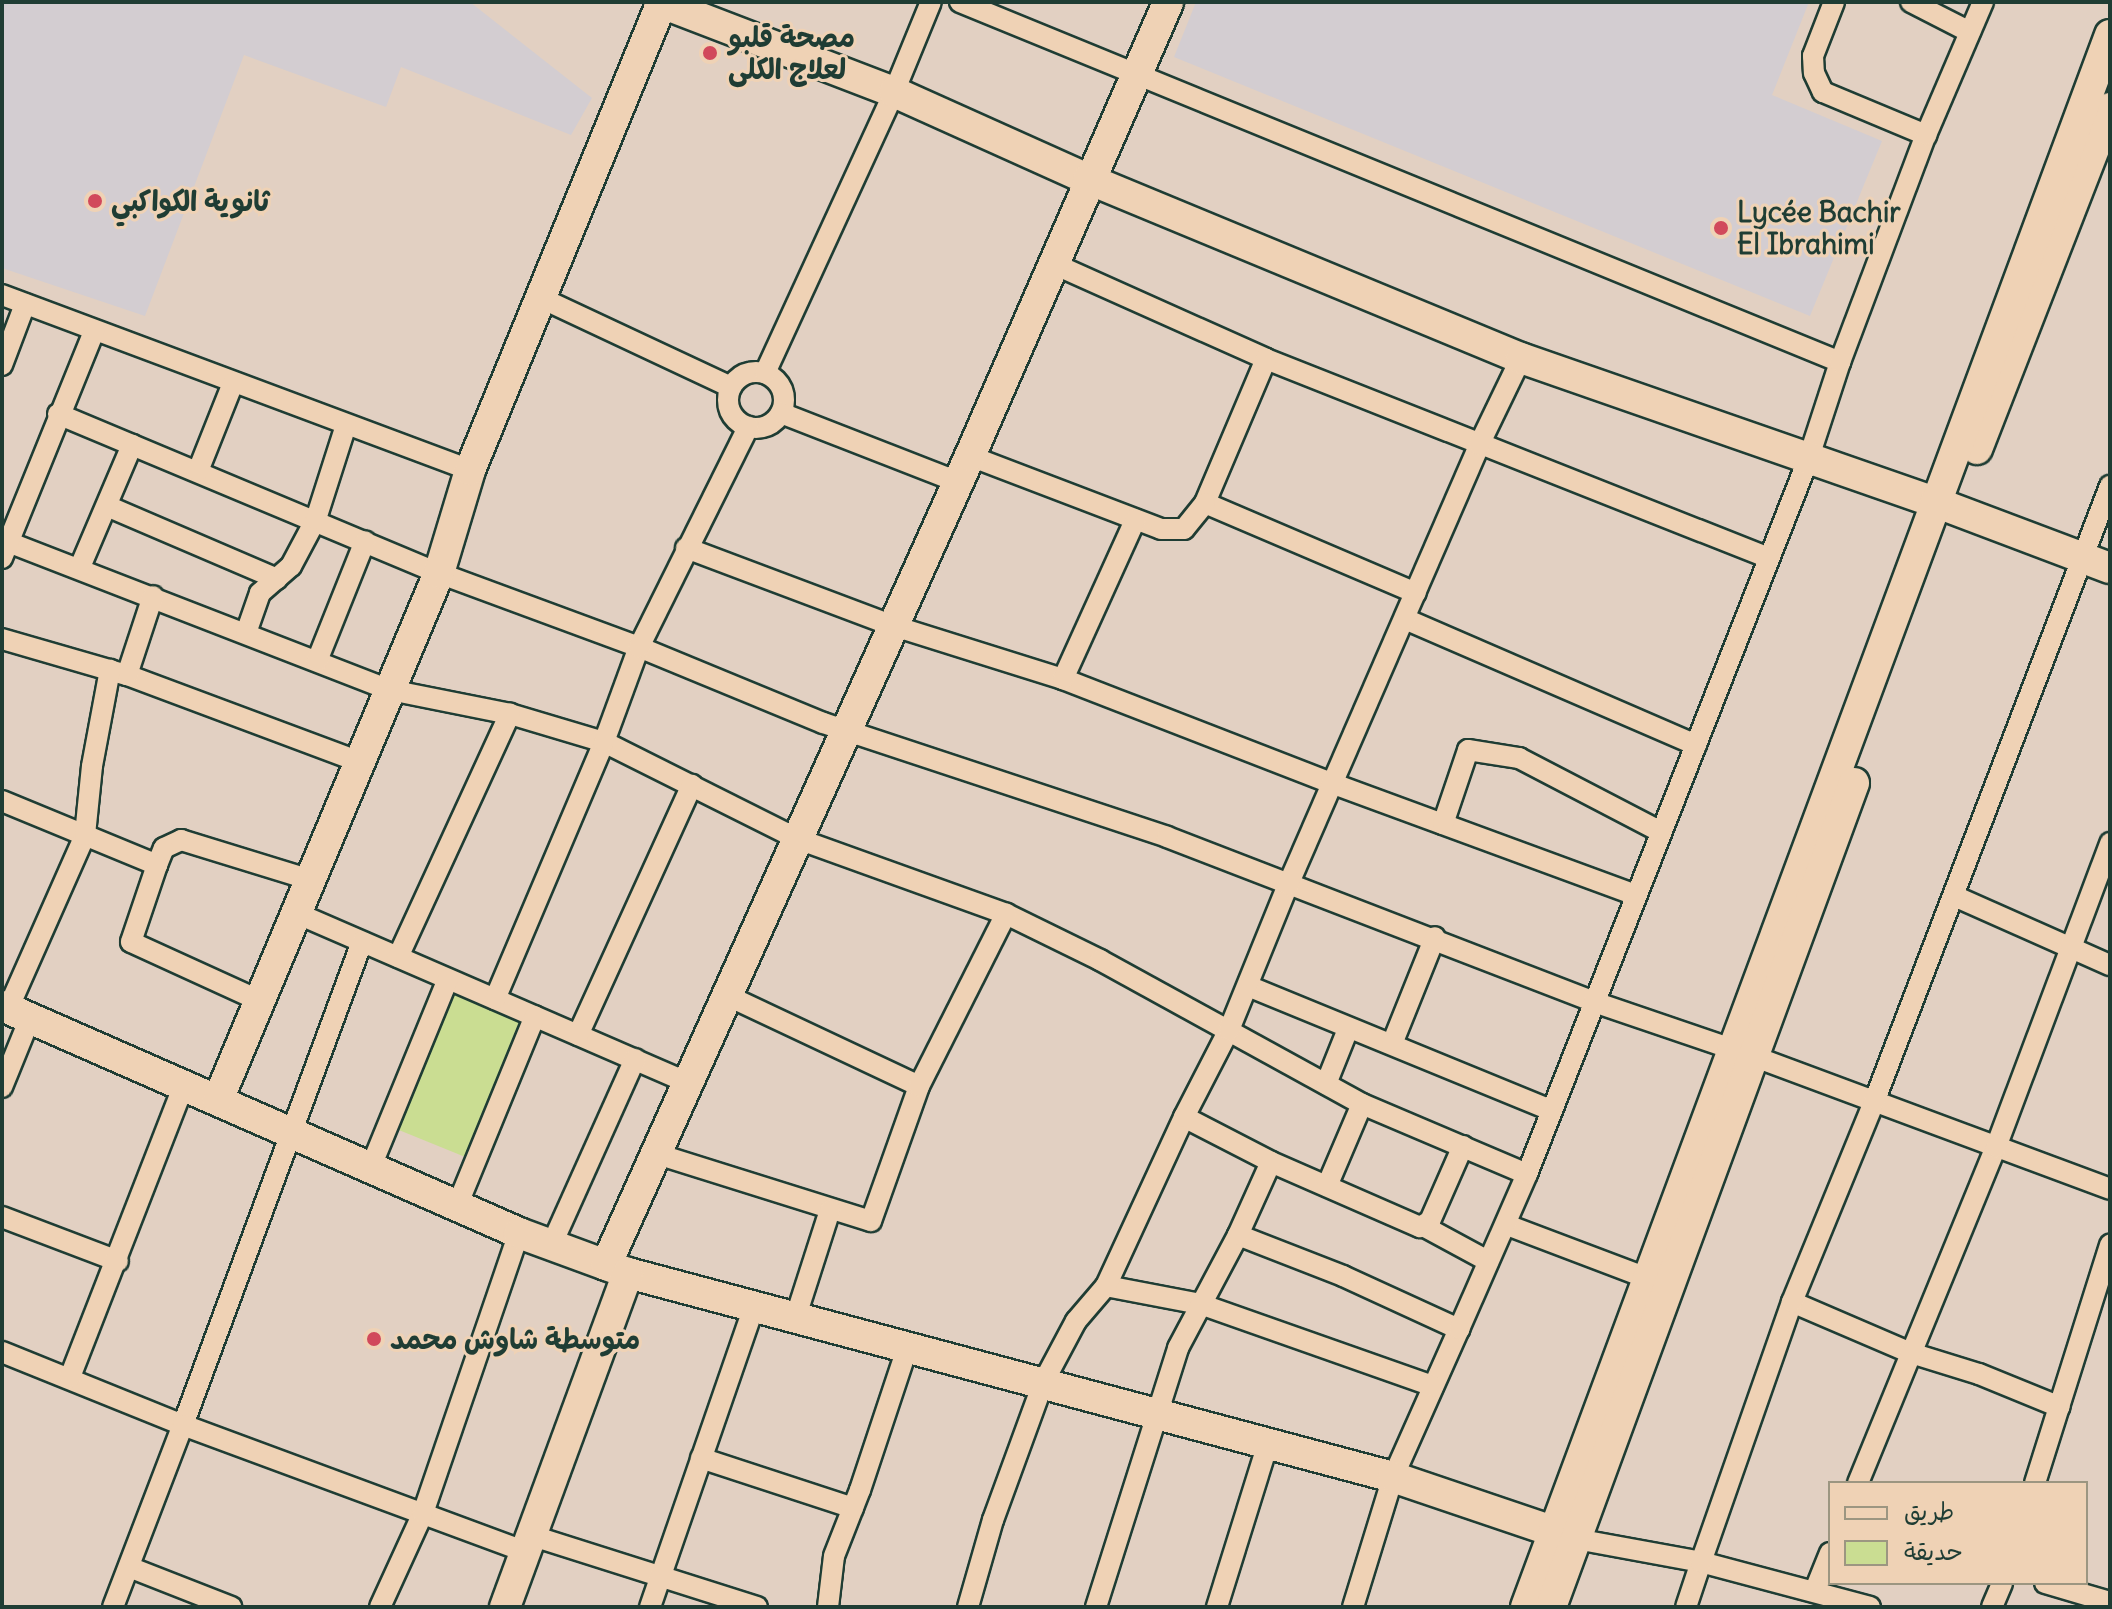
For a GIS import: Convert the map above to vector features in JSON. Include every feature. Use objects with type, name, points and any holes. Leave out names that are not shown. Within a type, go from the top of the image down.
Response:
[{"type":"street","points":[[218,1100],[439,573],[470,470],[660,2],[894,92],[1088,179],[1521,358],[1945,506],[2097,563]]},
{"type":"street","points":[[765,373],[894,92],[931,2]]},
{"type":"street","points":[[960,2],[1134,76],[1840,362]]},
{"type":"street","points":[[505,1607],[530,1544],[617,1269],[657,1154],[964,469],[1088,179],[1168,2]]},
{"type":"street","points":[[1834,2],[1813,56],[1814,73],[1823,92],[1926,135]]},
{"type":"street","points":[[1911,2],[1970,32]]},
{"type":"street","points":[[1353,1607],[1393,1477],[1488,1261],[1507,1225],[1808,460],[1840,362],[1926,135],[1983,2]]},
{"type":"street","points":[[1526,1607],[1564,1535],[1945,506],[2110,35]]},
{"type":"street","points":[[1945,506],[2110,108]]},
{"type":"street","points":[[1054,264],[1266,359],[1769,558]]},
{"type":"street","points":[[2,295],[470,470]]},
{"type":"street","points":[[541,298],[731,387]]},
{"type":"street","points":[[2,365],[25,304]]},
{"type":"street","points":[[94,331],[5,550],[80,567],[390,690],[510,714],[604,742],[798,839],[1006,914],[1229,1030],[1362,1104],[1527,1174]]},
{"type":"street","points":[[968,1607],[993,1520],[1043,1383],[1076,1321],[1106,1286],[1184,1117],[1229,1030],[1288,885],[1479,445],[1521,358]]},
{"type":"street","points":[[781,413],[1161,529],[1184,529],[1205,503],[1266,359]]},
{"type":"street","points":[[765,373],[780,385],[784,404],[781,413],[767,426],[748,427],[732,415],[728,396],[731,387],[746,374],[765,373]]},
{"type":"street","points":[[198,471],[233,383]]},
{"type":"street","points":[[58,414],[316,519],[439,573],[639,647],[847,730],[1167,837],[1288,885],[1435,937],[1594,1002],[1743,1053],[2110,1189]]},
{"type":"street","points":[[246,633],[260,593],[291,566],[316,519],[346,425]]},
{"type":"street","points":[[495,999],[604,742],[639,647],[748,427]]},
{"type":"street","points":[[80,567],[132,445]]},
{"type":"street","points":[[1686,1607],[1792,1302],[1954,896],[2097,563],[2110,486]]},
{"type":"street","points":[[1205,503],[1416,593]]},
{"type":"street","points":[[107,506],[277,579]]},
{"type":"street","points":[[1063,679],[1135,520]]},
{"type":"street","points":[[317,661],[365,541]]},
{"type":"street","points":[[686,548],[894,626],[1063,679],[1334,784],[1636,895]]},
{"type":"street","points":[[2,1087],[13,1011],[85,835],[92,766],[118,673],[153,596]]},
{"type":"street","points":[[1405,619],[1696,745]]},
{"type":"street","points":[[2,639],[118,673],[360,762]]},
{"type":"street","points":[[398,957],[510,714]]},
{"type":"street","points":[[1443,824],[1468,750],[1519,758],[1661,832]]},
{"type":"street","points":[[578,1035],[692,785]]},
{"type":"street","points":[[2,801],[157,865]]},
{"type":"street","points":[[258,1000],[131,942],[164,848],[181,840],[311,880]]},
{"type":"street","points":[[1859,1481],[1996,1147],[2110,843]]},
{"type":"street","points":[[1954,896],[2110,965]]},
{"type":"street","points":[[296,913],[688,1083]]},
{"type":"street","points":[[657,1154],[871,1221],[919,1086],[1006,914]]},
{"type":"street","points":[[1392,1044],[1435,937]]},
{"type":"street","points":[[113,1607],[362,942]]},
{"type":"street","points":[[370,1169],[448,979]]},
{"type":"street","points":[[1248,986],[1551,1110]]},
{"type":"street","points":[[726,995],[919,1086]]},
{"type":"street","points":[[13,1011],[519,1233],[617,1269],[1393,1477],[1564,1535],[1701,1562],[1870,1607]]},
{"type":"street","points":[[457,1206],[535,1016]]},
{"type":"street","points":[[1326,1084],[1348,1029]]},
{"type":"street","points":[[1551,1607],[1564,1535],[1647,1278],[1743,1053]]},
{"type":"street","points":[[551,1246],[635,1059]]},
{"type":"street","points":[[70,1377],[118,1261],[184,1085]]},
{"type":"street","points":[[1327,1186],[1362,1104]]},
{"type":"street","points":[[1184,1117],[1271,1162],[1412,1226],[1425,1227],[1488,1261]]},
{"type":"street","points":[[1425,1227],[1463,1146]]},
{"type":"street","points":[[1096,1607],[1178,1348],[1238,1235],[1271,1162]]},
{"type":"street","points":[[795,1319],[830,1210]]},
{"type":"street","points":[[2,1217],[118,1261]]},
{"type":"street","points":[[1507,1225],[1647,1278]]},
{"type":"street","points":[[380,1607],[423,1513],[519,1233]]},
{"type":"street","points":[[1238,1235],[1343,1276],[1459,1329]]},
{"type":"street","points":[[2036,1481],[2110,1245]]},
{"type":"street","points":[[1106,1286],[1200,1304],[1433,1386]]},
{"type":"street","points":[[1792,1302],[1911,1353],[1979,1374],[2060,1407]]},
{"type":"street","points":[[650,1607],[754,1307]]},
{"type":"street","points":[[828,1607],[834,1556],[908,1346]]},
{"type":"street","points":[[4,1358],[70,1377],[183,1425],[423,1513],[660,1577],[757,1607]]},
{"type":"street","points":[[1217,1607],[1268,1443]]},
{"type":"street","points":[[701,1458],[853,1508]]},
{"type":"street","points":[[1815,1590],[1828,1558]]},
{"type":"street","points":[[129,1567],[231,1607]]},
{"type":"street","points":[[1992,1607],[2001,1585]]},
{"type":"street","points":[[2052,1585],[2110,1602]]},
{"type":"shaded area","name":"ثانوية الكواكبي","points":[[2,2],[470,2],[592,98],[571,135],[401,67],[386,107],[244,55],[145,316],[2,268]]},
{"type":"shaded area","name":"Lycée Bachir El Ibrahimi","points":[[1196,2],[1809,2],[1772,95],[1882,141],[1810,316],[1174,57]]},
{"type":"green space","points":[[455,991],[521,1018],[465,1157],[399,1130]]},
{"type":"place","name":"مصحة قلبو لعلاج الكلى","points":[[710,53]]},
{"type":"place","name":"ثانوية الكواكبي","points":[[95,201]]},
{"type":"place","name":"Lycée Bachir El Ibrahimi","points":[[1721,228]]},
{"type":"place","name":"متوسطة شاوش محمد","points":[[374,1339]]}]
